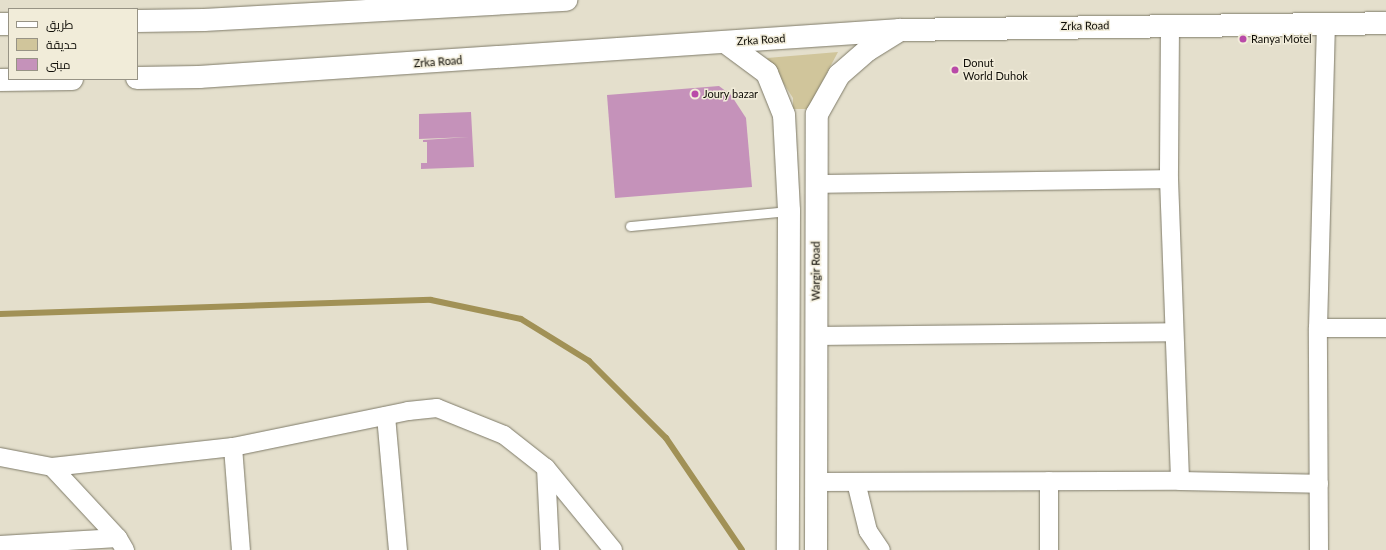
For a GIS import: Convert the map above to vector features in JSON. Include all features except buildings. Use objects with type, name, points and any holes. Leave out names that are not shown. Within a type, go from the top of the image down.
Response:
[{"type":"main road","points":[[138,21],[204,20],[484,2],[566,0]]},
{"type":"main road","name":"Zrka Road","points":[[138,78],[199,77],[900,30],[1386,22]]},
{"type":"main road","name":"Wargir Road","points":[[816,550],[817,114],[839,75],[868,50],[900,30]]},
{"type":"main road","points":[[725,42],[767,73],[784,115],[788,211],[788,550]]},
{"type":"main road","points":[[786,147],[797,125],[804,121],[813,125],[817,135]]},
{"type":"street","points":[[1319,550],[1318,328],[1326,22]]},
{"type":"street","points":[[1170,25],[1169,179],[1180,481]]},
{"type":"street","points":[[816,184],[1169,179]]},
{"type":"street","points":[[1318,328],[1386,328]]},
{"type":"street","points":[[816,336],[1174,332]]},
{"type":"street","points":[[0,458],[52,467],[233,447],[408,411],[437,408],[504,435],[546,468],[613,550]]},
{"type":"street","points":[[386,416],[398,550]]},
{"type":"street","points":[[233,447],[241,550]]},
{"type":"street","points":[[52,467],[122,544]]},
{"type":"street","points":[[546,468],[550,550]]},
{"type":"street","points":[[815,482],[1180,481],[1319,484]]},
{"type":"street","points":[[856,482],[868,531],[881,550]]},
{"type":"street","points":[[1048,550],[1049,482]]},
{"type":"street","points":[[0,545],[122,544]]},
{"type":"lane","points":[[630,226],[788,211]]},
{"type":"green space","points":[[838,52],[813,99],[813,109],[793,109],[793,98],[767,58]]},
{"type":"waterway","points":[[0,314],[431,300],[521,319],[589,361],[666,438],[742,550]]},
{"type":"place","name":"Ranya Motel","points":[[1243,39]]},
{"type":"place","name":"Donut World Duhok","points":[[955,70]]},
{"type":"place","name":"Joury bazar","points":[[695,94]]}]
